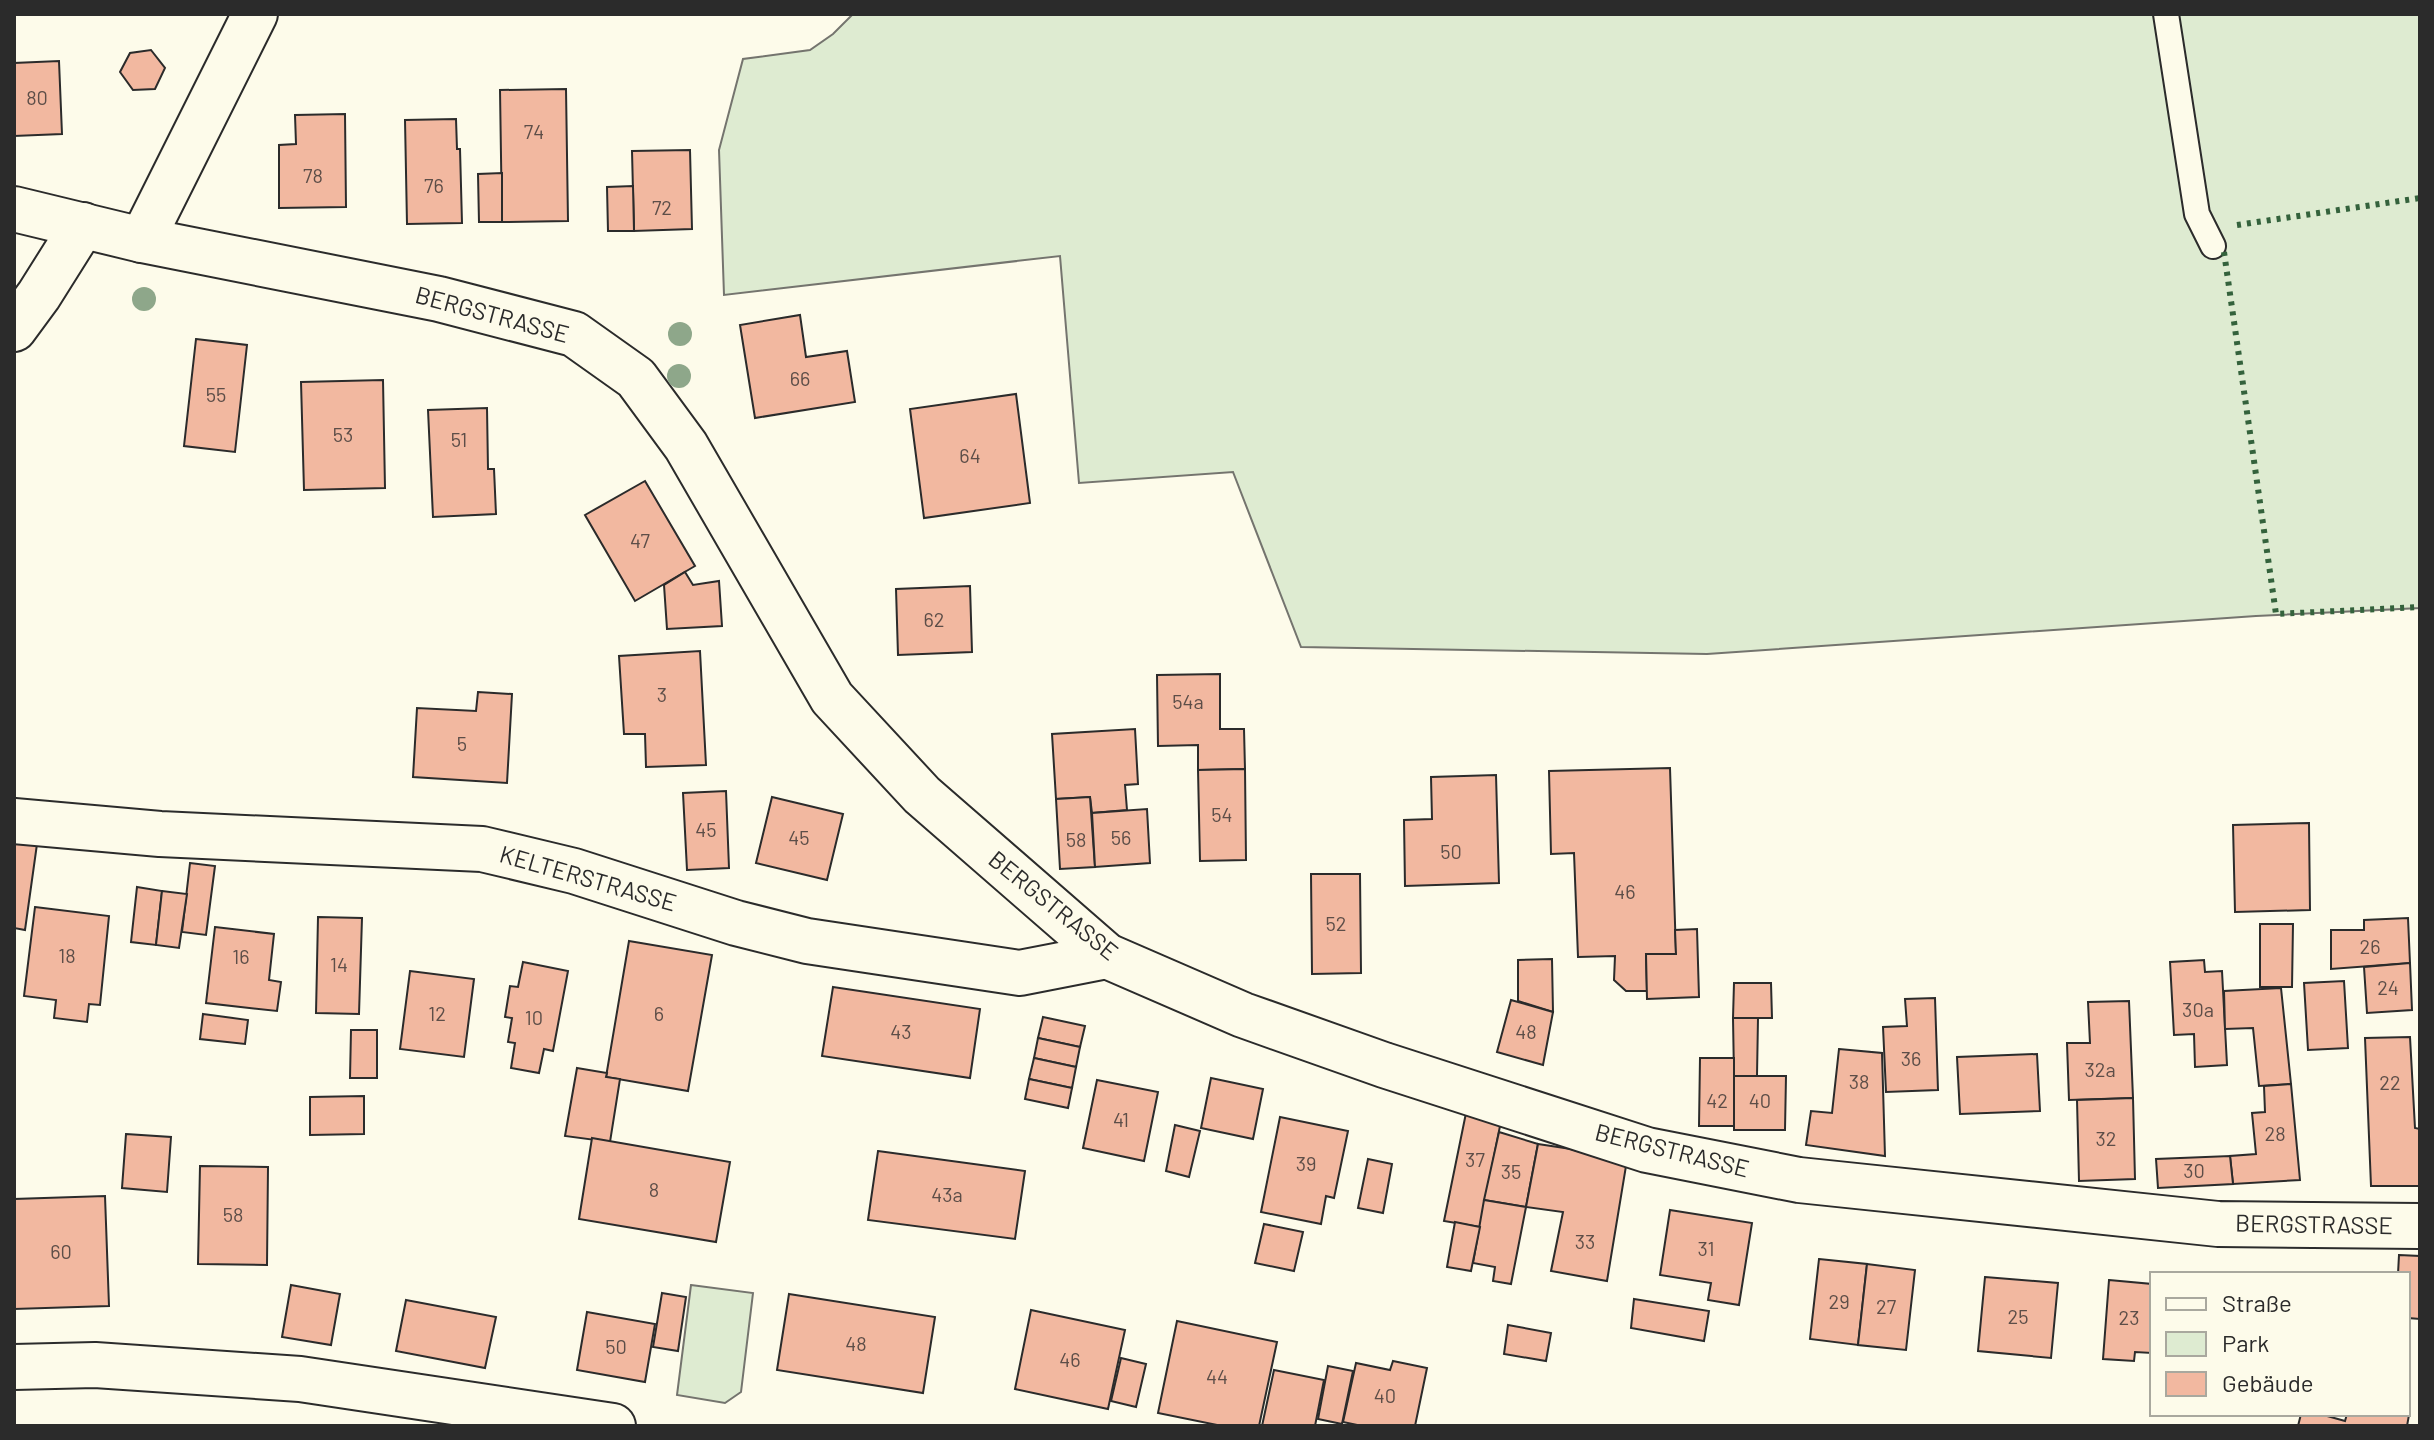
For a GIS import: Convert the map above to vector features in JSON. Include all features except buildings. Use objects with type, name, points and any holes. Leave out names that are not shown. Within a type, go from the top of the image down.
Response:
[{"type":"street","points":[[142,240],[255,14]]},
{"type":"street","name":"BERGSTRASSE","points":[[14,209],[142,240],[439,299],[574,334],[636,378],[686,446],[832,698],[922,795],[1107,956],[1243,1015],[1384,1065],[1647,1150],[1799,1180],[2218,1224],[2420,1226]]},
{"type":"street","points":[[14,329],[83,225]]},
{"type":"street","name":"KELTERSTRASSE","points":[[14,821],[160,834],[482,849],[574,871],[736,923],[807,941],[1020,973],[1107,956]]},
{"type":"street","points":[[14,1367],[95,1365],[300,1379],[613,1426]]},
{"type":"lane","points":[[2166,14],[2197,214],[2213,246]]},
{"type":"green space","points":[[853,14],[2420,14],[2420,608],[2256,616],[1707,654],[1301,647],[1233,472],[1079,483],[1060,256],[724,295],[719,150],[743,59],[810,50],[833,34]]},
{"type":"green space","points":[[691,1285],[753,1293],[741,1392],[725,1403],[677,1395]]},
{"type":"hedge","points":[[2237,225],[2420,198]]},
{"type":"hedge","points":[[2224,252],[2276,614],[2420,607]]}]
